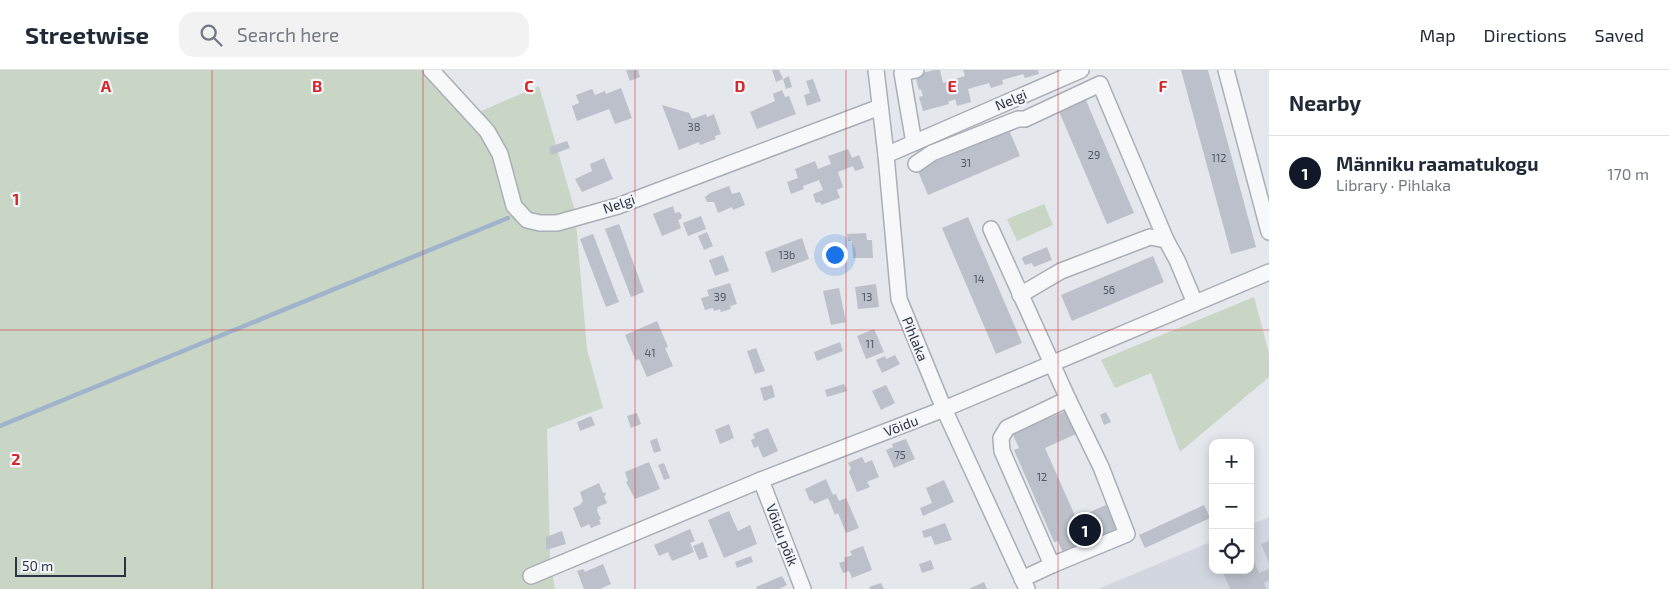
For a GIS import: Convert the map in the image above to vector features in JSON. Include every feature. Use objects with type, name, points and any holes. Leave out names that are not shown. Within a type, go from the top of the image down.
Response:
[{"type":"street","name":"Nelgi","points":[[431,70],[487,131],[500,154],[514,206],[527,220],[540,223],[557,223],[618,206],[880,107]]},
{"type":"street","name":"Pihlaka","points":[[876,70],[886,154],[899,299],[944,410],[1024,584]]},
{"type":"street","points":[[914,143],[902,73],[916,70]]},
{"type":"street","name":"Nelgi","points":[[886,154],[1082,70]]},
{"type":"street","points":[[1226,70],[1269,232]]},
{"type":"street","points":[[916,164],[932,154],[1018,119],[1025,119],[1100,84],[1166,240],[1177,260],[1195,303]]},
{"type":"street","points":[[991,229],[1051,364],[1102,467],[1128,534],[1052,565],[1024,584]]},
{"type":"street","points":[[1020,295],[1061,271],[1150,237],[1166,240]]},
{"type":"street","name":"Võidu","points":[[531,576],[760,480],[944,410],[1269,272]]},
{"type":"street","points":[[1052,565],[1002,450],[1001,438],[1007,428],[1068,399]]},
{"type":"street","name":"Võidu põik","points":[[760,480],[802,589]]},
{"type":"shaded area","points":[[1269,517],[1269,589],[1098,589],[1209,543],[1209,574],[1254,574],[1254,523]]},
{"type":"green space","points":[[0,70],[428,70],[470,116],[539,86],[575,211],[587,349],[603,408],[547,429],[550,559],[555,589],[0,589]]},
{"type":"green space","points":[[1044,204],[1053,225],[1017,241],[1007,219]]},
{"type":"green space","points":[[1254,297],[1269,353],[1269,377],[1180,452],[1151,373],[1115,388],[1101,360]]},
{"type":"building","points":[[626,70],[638,70],[640,77],[630,81]]},
{"type":"building","points":[[772,70],[779,70],[783,79],[776,82]]},
{"type":"building","points":[[940,70],[943,83],[965,76],[963,70],[1038,70],[1039,74],[1025,78],[1023,74],[1002,80],[1003,84],[991,88],[989,83],[968,89],[971,102],[957,106],[955,99],[948,102],[949,104],[923,111],[919,97],[923,96],[921,89],[919,90],[915,75]]},
{"type":"building","points":[[1181,70],[1208,70],[1256,247],[1231,254]]},
{"type":"building","points":[[789,76],[792,87],[786,89],[783,79]]},
{"type":"building","points":[[813,79],[821,101],[807,106],[804,95],[810,93],[806,81]]},
{"type":"building","points":[[621,88],[632,118],[615,124],[609,109],[577,121],[572,106],[579,103],[576,95],[592,89],[595,95],[605,91],[606,94]]},
{"type":"building","points":[[782,90],[785,97],[789,96],[796,114],[757,129],[750,112],[775,101],[773,94]]},
{"type":"building","points":[[1085,98],[1134,213],[1107,224],[1058,109]]},
{"type":"building","points":[[662,105],[689,113],[692,119],[706,114],[707,117],[714,114],[721,134],[715,136],[716,139],[700,145],[699,142],[679,150]]},
{"type":"building","points":[[1009,130],[1020,156],[928,195],[917,169]]},
{"type":"building","points":[[567,141],[570,148],[551,155],[549,147]]},
{"type":"building","points":[[848,149],[852,158],[859,155],[864,168],[855,171],[853,166],[838,172],[843,187],[837,190],[840,198],[821,205],[820,202],[816,203],[813,194],[823,190],[819,180],[803,186],[804,189],[791,194],[787,182],[798,178],[795,169],[815,161],[818,169],[831,164],[828,156]]},
{"type":"building","points":[[604,158],[613,179],[582,192],[575,179],[592,171],[590,164]]},
{"type":"building","points":[[729,186],[732,194],[740,192],[745,205],[733,210],[732,207],[718,213],[714,202],[707,202],[705,197],[710,193]]},
{"type":"building","points":[[673,206],[675,213],[679,212],[682,215],[681,219],[678,220],[681,228],[662,236],[653,214]]},
{"type":"building","points":[[701,216],[706,229],[688,236],[683,223]]},
{"type":"building","points":[[968,217],[1022,343],[996,354],[942,228]]},
{"type":"building","points":[[619,224],[644,292],[631,297],[605,229]]},
{"type":"building","points":[[707,232],[713,246],[704,250],[698,236]]},
{"type":"building","points":[[866,233],[867,240],[872,240],[873,258],[853,258],[852,241],[848,241],[847,234]]},
{"type":"building","points":[[593,234],[619,302],[606,307],[580,239]]},
{"type":"building","points":[[802,238],[809,259],[772,273],[765,252]]},
{"type":"building","points":[[1047,247],[1052,260],[1034,267],[1032,263],[1025,265],[1023,257]]},
{"type":"building","points":[[723,255],[729,271],[715,276],[709,260]]},
{"type":"building","points":[[1153,256],[1164,282],[1072,321],[1061,295]]},
{"type":"building","points":[[730,283],[737,304],[730,306],[731,309],[721,312],[720,309],[714,311],[713,308],[705,310],[701,298],[709,296],[707,290]]},
{"type":"building","points":[[876,284],[879,307],[858,309],[855,287]]},
{"type":"building","points":[[839,288],[846,322],[831,325],[823,291]]},
{"type":"building","points":[[657,321],[668,347],[665,348],[673,366],[647,377],[639,359],[636,361],[625,335]]},
{"type":"building","points":[[874,329],[884,352],[866,359],[857,336]]},
{"type":"building","points":[[840,342],[843,351],[817,361],[814,352]]},
{"type":"building","points":[[756,348],[765,371],[755,374],[747,351]]},
{"type":"building","points":[[895,355],[900,364],[882,373],[876,360],[885,356],[886,359]]},
{"type":"building","points":[[844,384],[847,391],[827,397],[825,390]]},
{"type":"building","points":[[772,385],[775,397],[764,401],[760,388]]},
{"type":"building","points":[[886,385],[895,403],[881,410],[872,391]]},
{"type":"building","points":[[1066,411],[1076,434],[1045,448],[1076,518],[1106,505],[1116,529],[1082,547],[1081,545],[1063,553],[1058,541],[1054,542],[1014,450],[1019,448],[1013,435],[1029,427],[1028,425]]},
{"type":"building","points":[[1106,412],[1111,422],[1104,425],[1100,415]]},
{"type":"building","points":[[637,413],[641,424],[631,428],[627,416]]},
{"type":"building","points":[[591,416],[595,425],[580,431],[577,422]]},
{"type":"building","points":[[729,424],[734,438],[720,444],[715,430]]},
{"type":"building","points":[[768,428],[778,451],[763,458],[758,446],[754,448],[751,440],[755,438],[753,434]]},
{"type":"building","points":[[657,438],[661,451],[654,453],[650,441]]},
{"type":"building","points":[[906,439],[915,459],[894,468],[886,450],[893,447],[892,444]]},
{"type":"building","points":[[862,457],[865,463],[872,460],[879,477],[867,482],[870,487],[857,492],[849,472],[851,468],[848,463]]},
{"type":"building","points":[[649,462],[660,489],[635,499],[626,482],[628,481],[625,472]]},
{"type":"building","points":[[664,463],[670,478],[664,480],[658,465]]},
{"type":"building","points":[[826,479],[833,495],[836,494],[839,501],[846,498],[859,528],[846,533],[838,513],[835,515],[828,498],[814,504],[812,500],[810,501],[805,489]]},
{"type":"building","points":[[944,480],[954,502],[923,516],[920,508],[932,503],[926,488]]},
{"type":"building","points":[[599,483],[603,493],[605,492],[606,495],[604,496],[607,503],[598,507],[597,511],[601,524],[591,528],[589,524],[581,528],[573,508],[580,505],[583,501],[580,492]]},
{"type":"building","points":[[1204,505],[1209,516],[1209,518],[1145,548],[1139,535]]},
{"type":"building","points":[[729,511],[738,531],[750,525],[757,544],[724,558],[708,520]]},
{"type":"building","points":[[945,523],[952,540],[935,545],[931,536],[924,538],[922,531]]},
{"type":"building","points":[[690,529],[695,541],[690,543],[694,552],[672,561],[668,552],[659,556],[654,545]]},
{"type":"building","points":[[562,531],[566,544],[546,550],[546,537]]},
{"type":"building","points":[[1269,541],[1269,563],[1261,544]]},
{"type":"building","points":[[703,542],[708,557],[699,560],[693,546]]},
{"type":"building","points":[[863,546],[872,570],[852,578],[849,571],[843,573],[839,563],[845,561],[844,558],[852,555],[850,551]]},
{"type":"building","points":[[751,556],[753,562],[737,568],[735,562]]},
{"type":"building","points":[[931,560],[934,569],[922,573],[919,564]]},
{"type":"building","points":[[1254,561],[1259,573],[1269,569],[1269,580],[1264,583],[1266,589],[1230,589],[1224,574],[1254,574]]},
{"type":"building","points":[[603,564],[611,584],[600,589],[584,589],[577,571],[583,569],[585,572]]},
{"type":"building","points":[[782,576],[787,585],[779,589],[757,589],[756,587]]},
{"type":"building","points":[[984,582],[987,589],[969,589]]},
{"type":"building","points":[[881,583],[884,589],[870,589],[869,587]]},
{"type":"waterway","points":[[0,426],[508,218]]},
{"type":"place","name":"Männiku raamatukogu","points":[[1085,530]]}]
